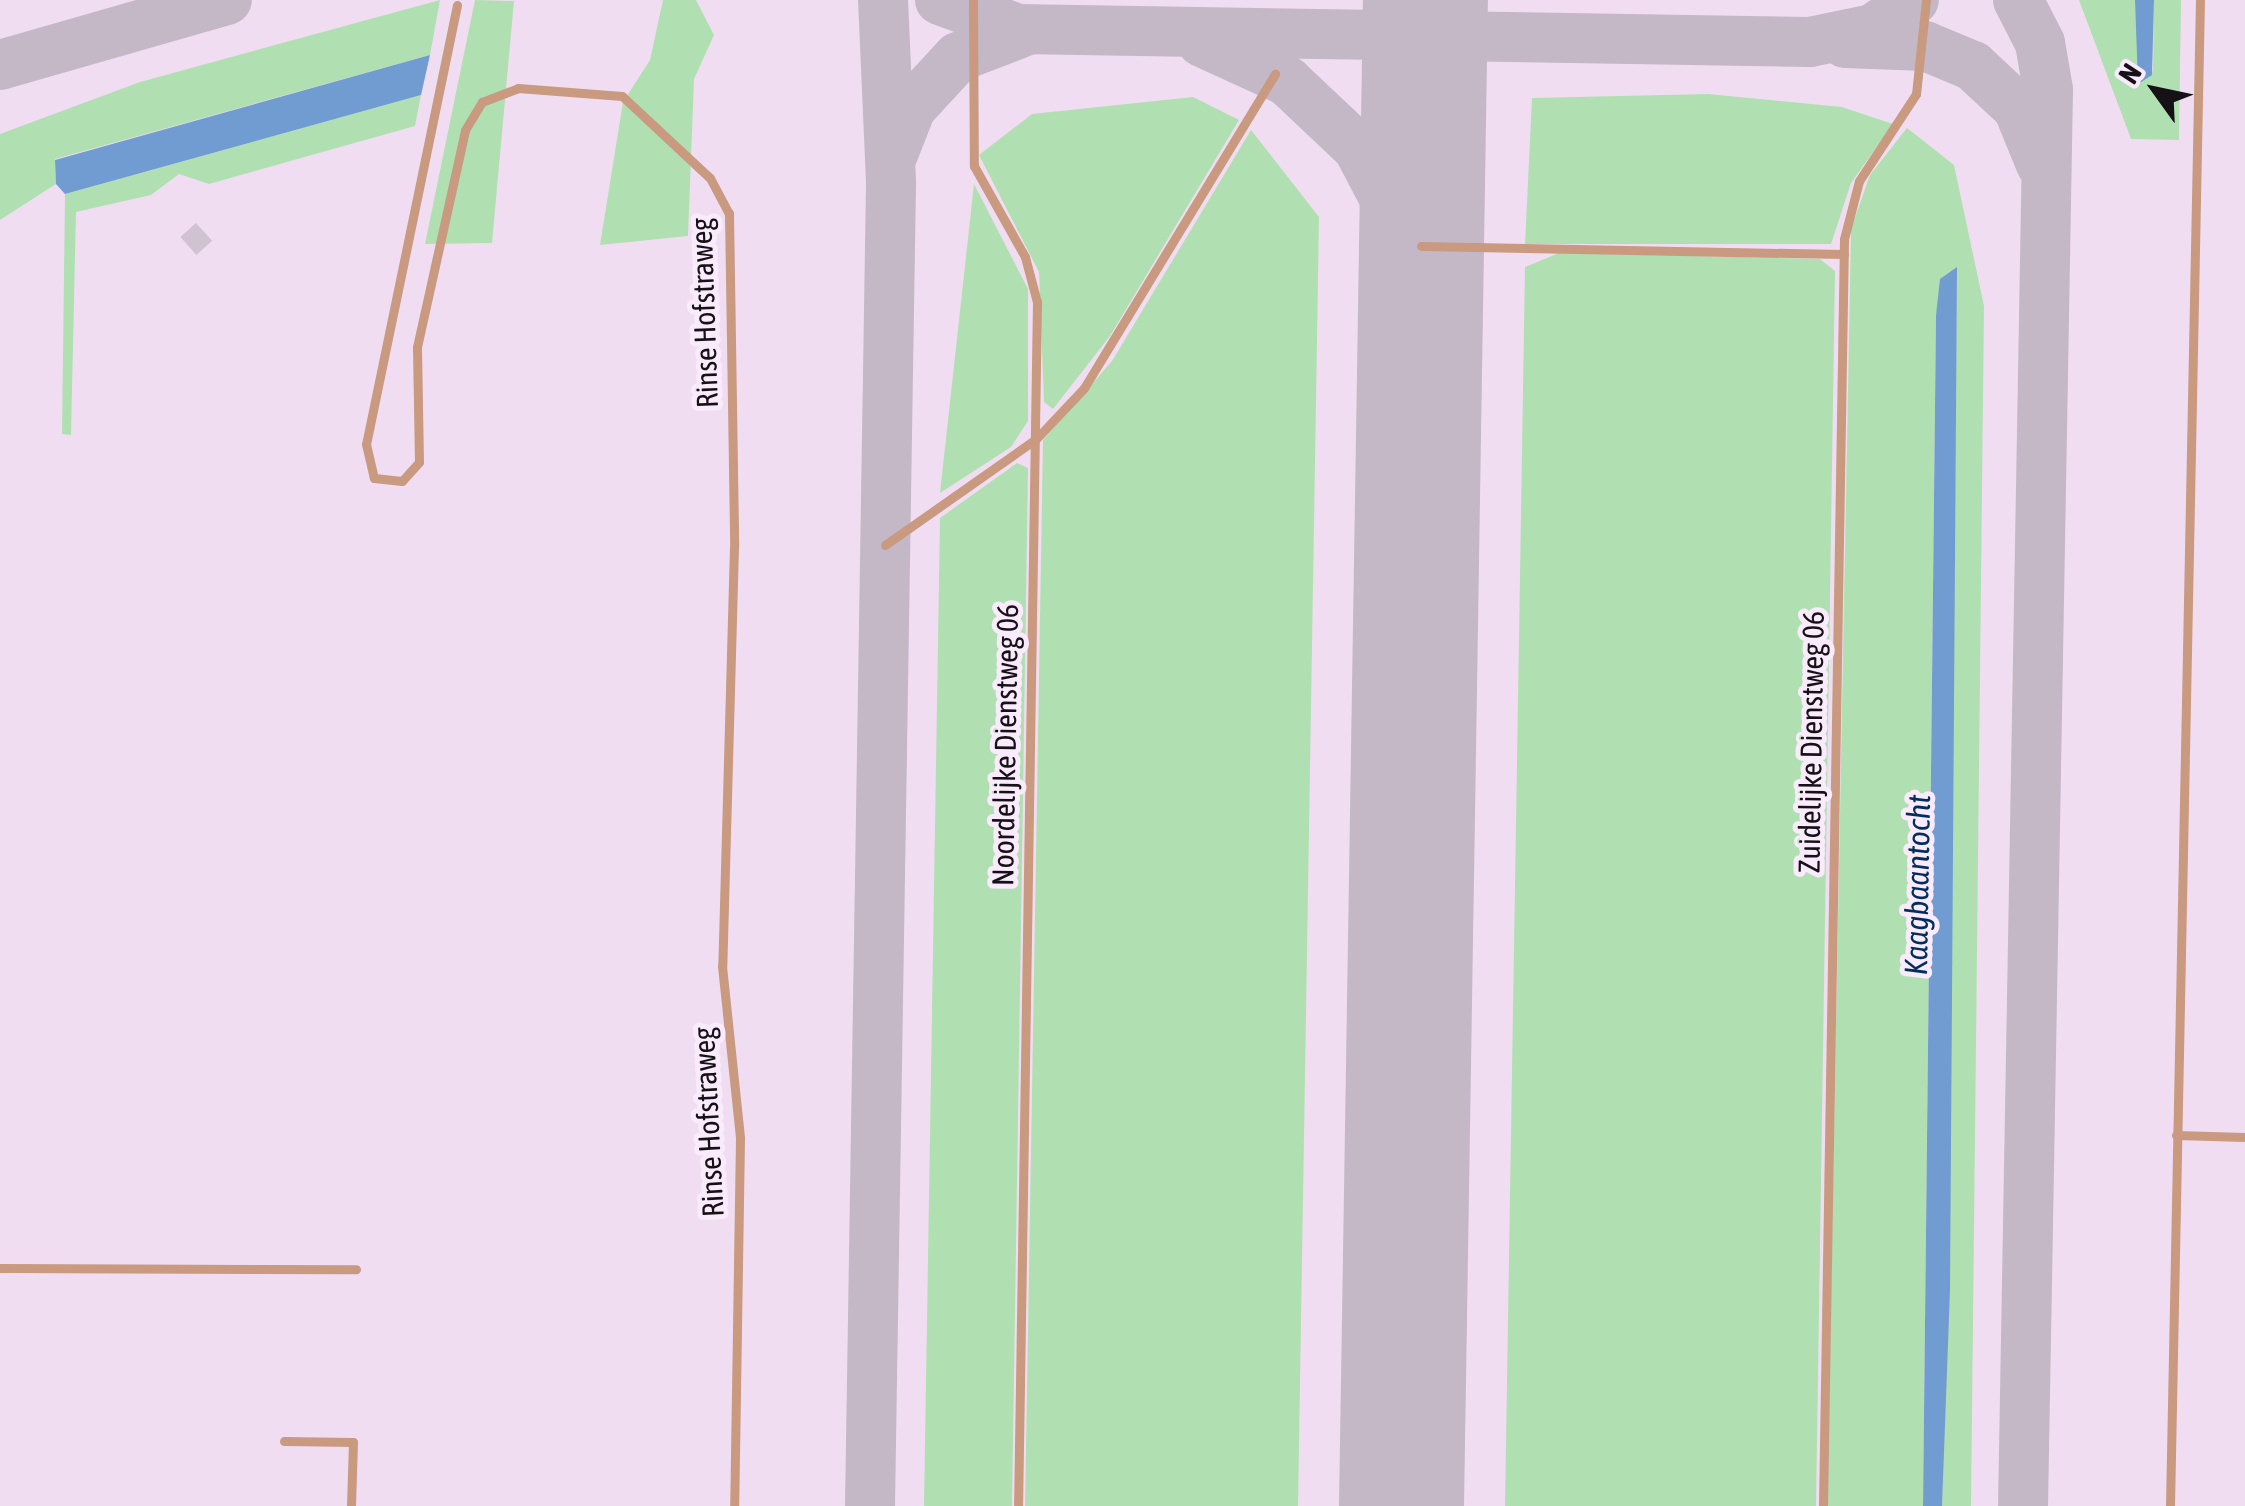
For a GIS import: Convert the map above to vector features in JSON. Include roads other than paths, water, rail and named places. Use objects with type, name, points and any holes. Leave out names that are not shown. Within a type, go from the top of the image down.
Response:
[{"type":"lane","name":"Noordelijke Dienstweg 06","points":[[973,0],[971,148],[1035,288],[1036,439],[1018,1506]]},
{"type":"lane","name":"Zuidelijke Dienstweg 06","points":[[1823,1506],[1844,254],[1854,192],[1920,82],[1926,0]]},
{"type":"lane","points":[[2170,1506],[2200,0]]},
{"type":"lane","name":"Rinse Hofstraweg","points":[[457,5],[366,444],[374,478],[398,483],[419,462],[417,347],[465,130],[482,102],[518,88],[602,90],[635,102],[719,188],[729,214],[734,546],[722,966],[740,1138],[734,1506]]},
{"type":"lane","points":[[885,545],[1036,439],[1105,360],[1276,74]]},
{"type":"lane","points":[[1422,246],[1844,254]]},
{"type":"lane","points":[[2176,1135],[2245,1136]]},
{"type":"lane","points":[[0,1268],[356,1270]]},
{"type":"lane","points":[[284,1441],[353,1442],[352,1506]]},
{"type":"water","points":[[2135,0],[2154,0],[2152,75],[2138,84]]},
{"type":"water","points":[[430,55],[421,95],[65,194],[56,184],[55,160]]},
{"type":"water","points":[[1957,267],[1950,1290],[1942,1506],[1923,1506],[1936,315],[1940,279]]},
{"type":"water label","name":"Kaagbaantocht","points":[[1918,885]]}]
